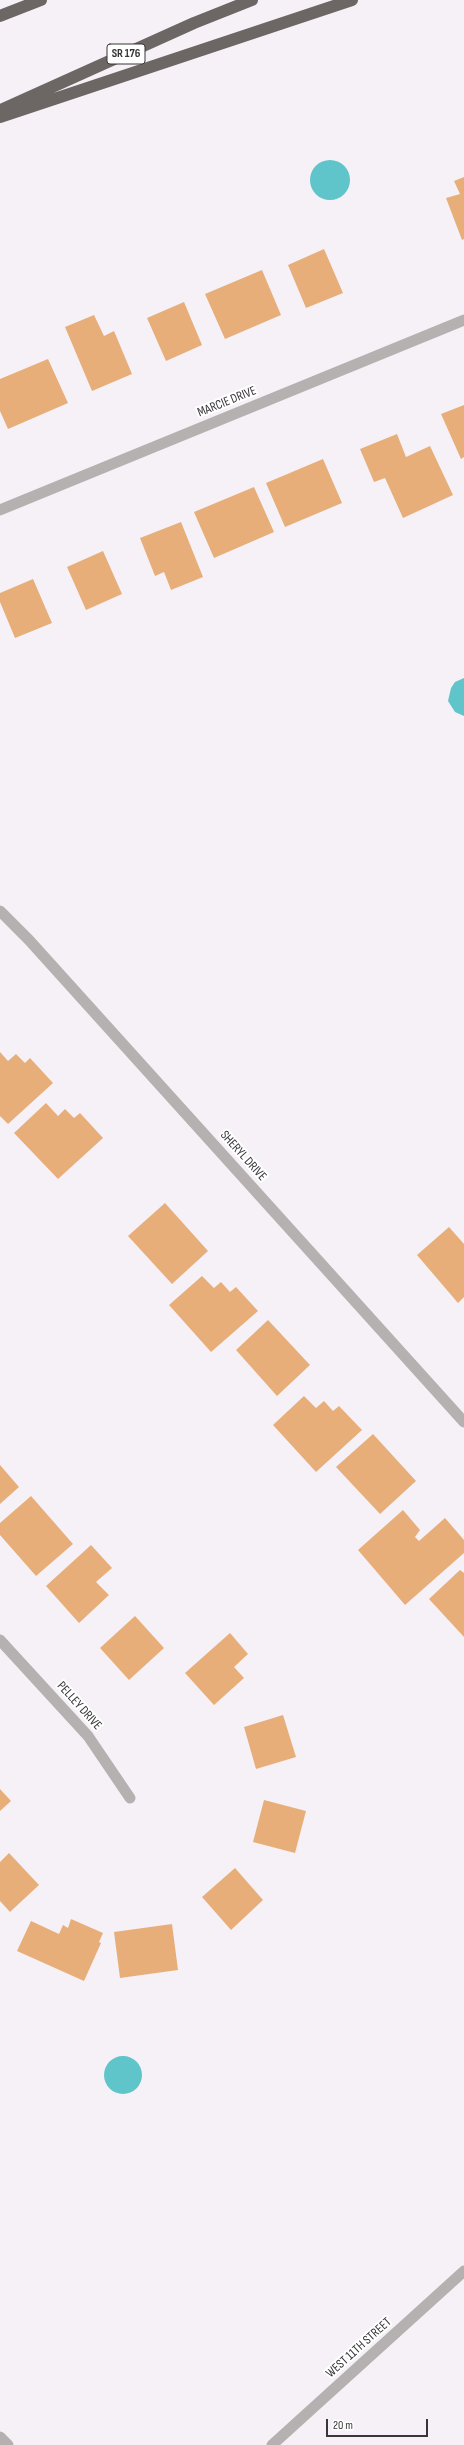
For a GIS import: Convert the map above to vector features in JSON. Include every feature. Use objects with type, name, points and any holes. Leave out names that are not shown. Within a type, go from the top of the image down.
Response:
[{"type":"highway","points":[[0,16],[41,0]]},
{"type":"highway","name":"SR 176","points":[[0,110],[194,23],[252,0]]},
{"type":"highway","points":[[0,117],[352,0]]},
{"type":"street","name":"MARCIE DRIVE","points":[[0,510],[464,320]]},
{"type":"street","name":"SHERYL DRIVE","points":[[0,911],[29,940],[464,1422]]},
{"type":"street","name":"PELLEY DRIVE","points":[[0,1640],[88,1736],[130,1798]]},
{"type":"street","name":"WEST 11TH STREET","points":[[272,2445],[464,2271]]},
{"type":"street","points":[[0,2437],[8,2445]]},
{"type":"water","points":[[334,160],[341,163],[347,169],[350,180],[349,188],[341,197],[334,200],[326,200],[319,197],[311,188],[310,176],[313,169],[322,161]]},
{"type":"water","points":[[464,678],[464,716],[455,712],[448,701],[451,688],[455,682]]},
{"type":"water","points":[[119,2056],[127,2056],[134,2059],[139,2064],[142,2075],[139,2086],[134,2091],[127,2094],[119,2094],[112,2091],[107,2086],[104,2079],[104,2071],[107,2064],[112,2059]]},
{"type":"building","points":[[464,177],[464,239],[462,240],[446,198],[460,194],[454,181]]},
{"type":"building","points":[[324,249],[343,293],[306,308],[288,265]]},
{"type":"building","points":[[262,270],[281,315],[225,339],[205,294]]},
{"type":"building","points":[[184,302],[202,345],[166,361],[147,318]]},
{"type":"building","points":[[94,315],[104,336],[114,331],[132,374],[92,391],[65,327]]},
{"type":"building","points":[[48,359],[68,403],[8,429],[0,411],[0,379]]},
{"type":"building","points":[[464,405],[464,457],[461,459],[441,414]]},
{"type":"building","points":[[397,434],[406,457],[430,446],[453,495],[403,518],[385,478],[374,482],[360,449]]},
{"type":"building","points":[[323,459],[342,503],[285,527],[266,483]]},
{"type":"building","points":[[254,487],[274,532],[214,558],[194,512]]},
{"type":"building","points":[[181,522],[203,577],[171,590],[164,572],[155,576],[140,538]]},
{"type":"building","points":[[103,551],[122,594],[86,610],[67,567]]},
{"type":"building","points":[[33,579],[52,623],[15,638],[0,602],[0,593]]},
{"type":"building","points":[[0,1052],[8,1061],[16,1054],[25,1063],[30,1058],[53,1083],[8,1124],[0,1116]]},
{"type":"building","points":[[46,1103],[58,1116],[65,1109],[74,1118],[80,1113],[103,1138],[58,1179],[14,1133]]},
{"type":"building","points":[[165,1203],[208,1251],[172,1284],[128,1236]]},
{"type":"building","points":[[449,1227],[464,1244],[464,1297],[458,1303],[417,1255]]},
{"type":"building","points":[[202,1276],[214,1288],[221,1282],[230,1292],[236,1287],[258,1311],[211,1352],[169,1305]]},
{"type":"building","points":[[268,1320],[310,1365],[277,1396],[236,1350]]},
{"type":"building","points":[[304,1396],[316,1408],[324,1401],[333,1411],[339,1406],[362,1430],[316,1472],[273,1425]]},
{"type":"building","points":[[373,1434],[416,1481],[380,1514],[336,1467]]},
{"type":"building","points":[[0,1465],[19,1487],[0,1504]]},
{"type":"building","points":[[31,1496],[73,1544],[36,1576],[0,1535],[0,1523]]},
{"type":"building","points":[[403,1510],[420,1530],[415,1537],[419,1541],[445,1518],[464,1540],[464,1553],[405,1605],[358,1550]]},
{"type":"building","points":[[91,1545],[112,1568],[96,1582],[109,1595],[79,1623],[46,1586]]},
{"type":"building","points":[[460,1570],[464,1573],[464,1637],[429,1599]]},
{"type":"building","points":[[135,1616],[164,1648],[129,1680],[100,1648]]},
{"type":"building","points":[[230,1633],[248,1654],[234,1667],[244,1678],[214,1705],[185,1673]]},
{"type":"building","points":[[283,1715],[296,1757],[256,1769],[244,1727]]},
{"type":"building","points":[[0,1789],[11,1801],[0,1811]]},
{"type":"building","points":[[264,1800],[306,1811],[295,1853],[253,1842]]},
{"type":"building","points":[[9,1853],[39,1885],[10,1912],[0,1901],[0,1862]]},
{"type":"building","points":[[235,1868],[263,1900],[231,1930],[202,1897]]},
{"type":"building","points":[[71,1919],[103,1933],[99,1942],[101,1943],[84,1981],[17,1951],[31,1921],[59,1934],[63,1925],[68,1928]]},
{"type":"building","points":[[172,1924],[178,1970],[120,1978],[114,1932]]}]
